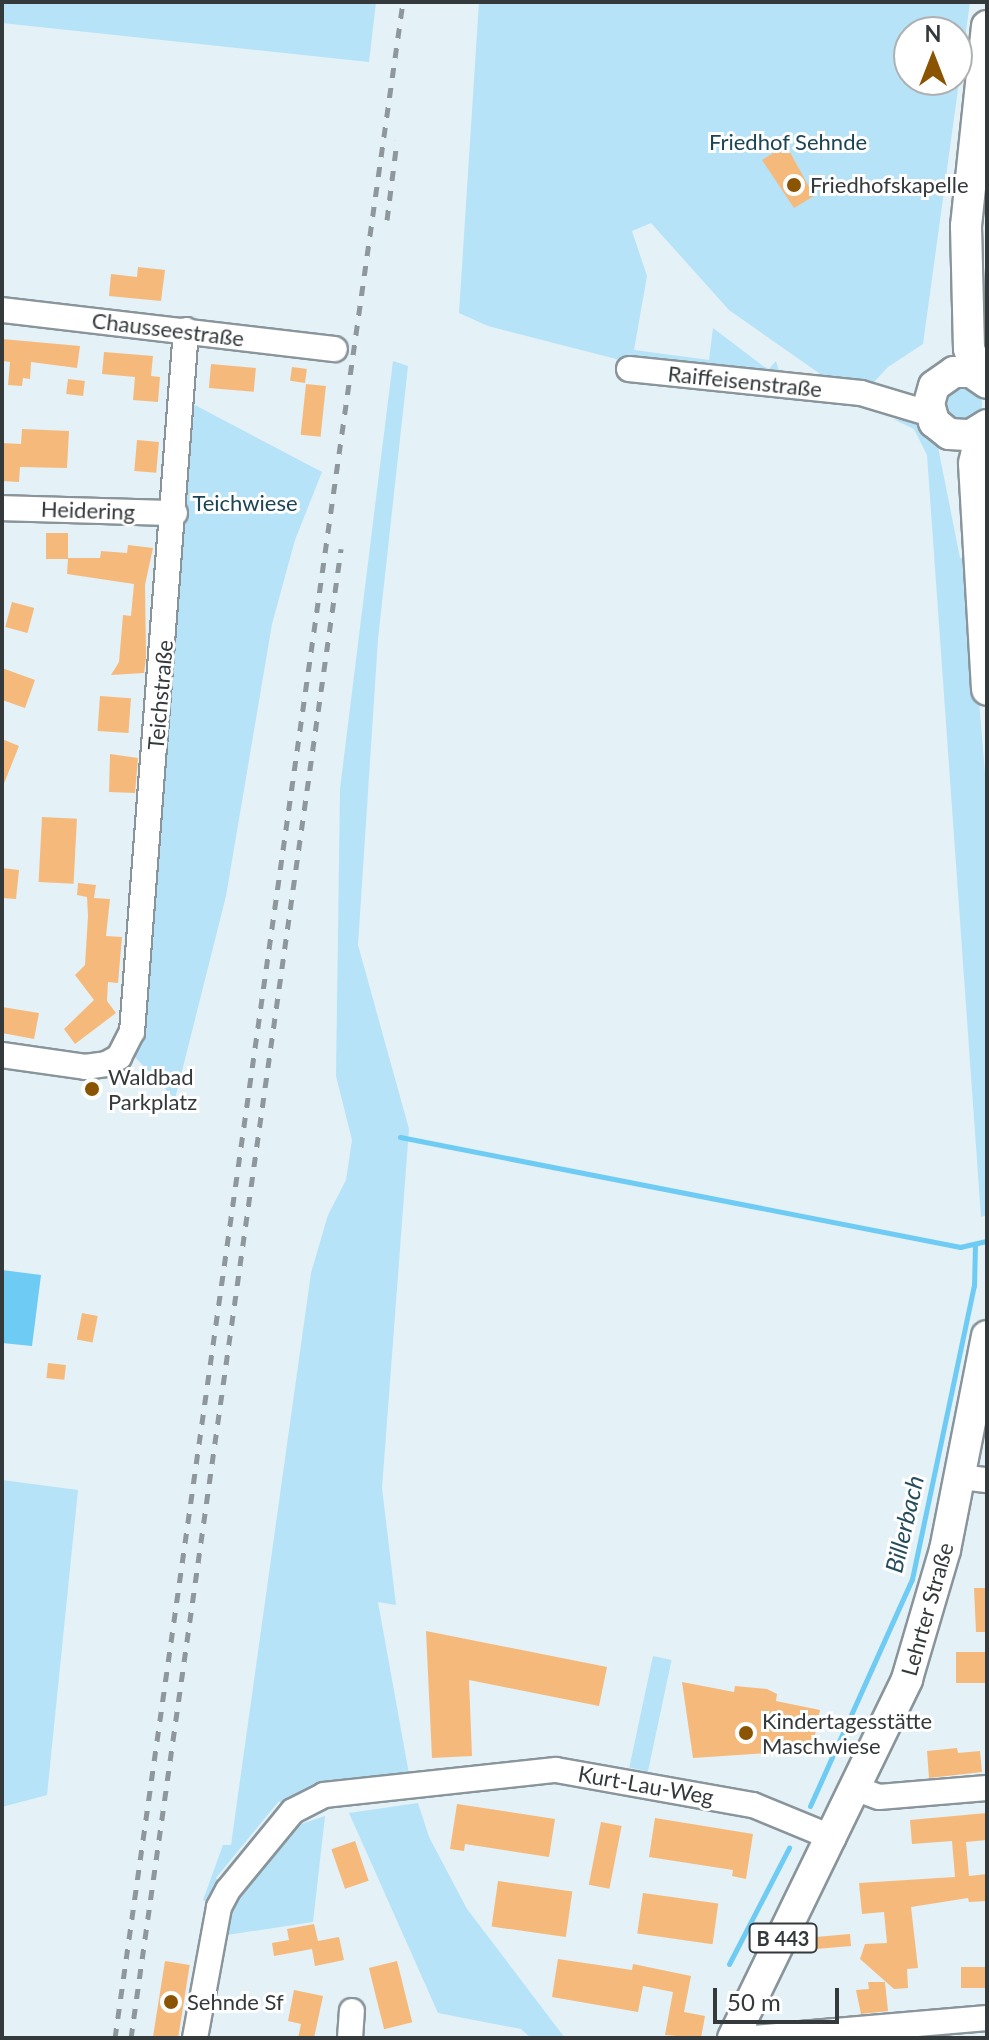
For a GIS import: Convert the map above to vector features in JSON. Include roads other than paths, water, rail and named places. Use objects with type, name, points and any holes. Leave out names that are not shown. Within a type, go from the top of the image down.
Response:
[{"type":"main road","points":[[978,575],[958,459],[940,402],[953,363],[956,290],[966,226],[987,26]]},
{"type":"main road","points":[[966,226],[969,349],[983,379]]},
{"type":"main road","points":[[940,402],[962,371],[983,379]]},
{"type":"main road","points":[[940,402],[984,428],[974,463],[978,575],[987,690]]},
{"type":"main road","name":"Lehrter Straße","points":[[735,2034],[857,1789],[907,1679],[974,1478],[987,1336]]},
{"type":"street","name":"Chausseestraße","points":[[2,310],[335,349]]},
{"type":"street","name":"Teichstraße","points":[[2,1055],[85,1067],[119,1057],[132,1032],[175,513],[186,330]]},
{"type":"street","name":"Raiffeisenstraße","points":[[629,369],[940,402]]},
{"type":"street","name":"Heidering","points":[[2,508],[175,513]]},
{"type":"street","name":"Kurt-Lau-Weg","points":[[195,2038],[214,1953],[219,1907],[240,1875],[306,1801],[529,1770],[586,1774],[753,1805],[833,1838]]},
{"type":"street","points":[[857,1789],[879,1797],[987,1788]]},
{"type":"street","points":[[350,2038],[352,2011]]},
{"type":"street","points":[[735,2034],[754,2038],[987,2018]]},
{"type":"water","points":[[2,1270],[41,1275],[32,1346],[2,1343]]},
{"type":"waterway","points":[[400,1137],[960,1247],[987,1241]]},
{"type":"waterway","name":"Billerbach","points":[[810,1806],[912,1579],[974,1286],[975,1246]]},
{"type":"waterway","name":"Billerbach","points":[[729,1964],[789,1848]]},
{"type":"railway","points":[[115,2038],[403,2]]},
{"type":"railway","points":[[387,220],[397,141]]},
{"type":"railway","points":[[131,2038],[341,549]]},
{"type":"place","name":"Friedhofskapelle","points":[[794,185]]},
{"type":"place","name":"Waldbad Parkplatz","points":[[92,1089]]},
{"type":"place","name":"Kindertagesstätte Maschwiese","points":[[746,1733]]},
{"type":"place","name":"Sehnde Sf","points":[[171,2002]]},
{"type":"park label","name":"Friedhof Sehnde","points":[[788,142]]},
{"type":"park label","name":"Teichwiese","points":[[245,503]]}]
